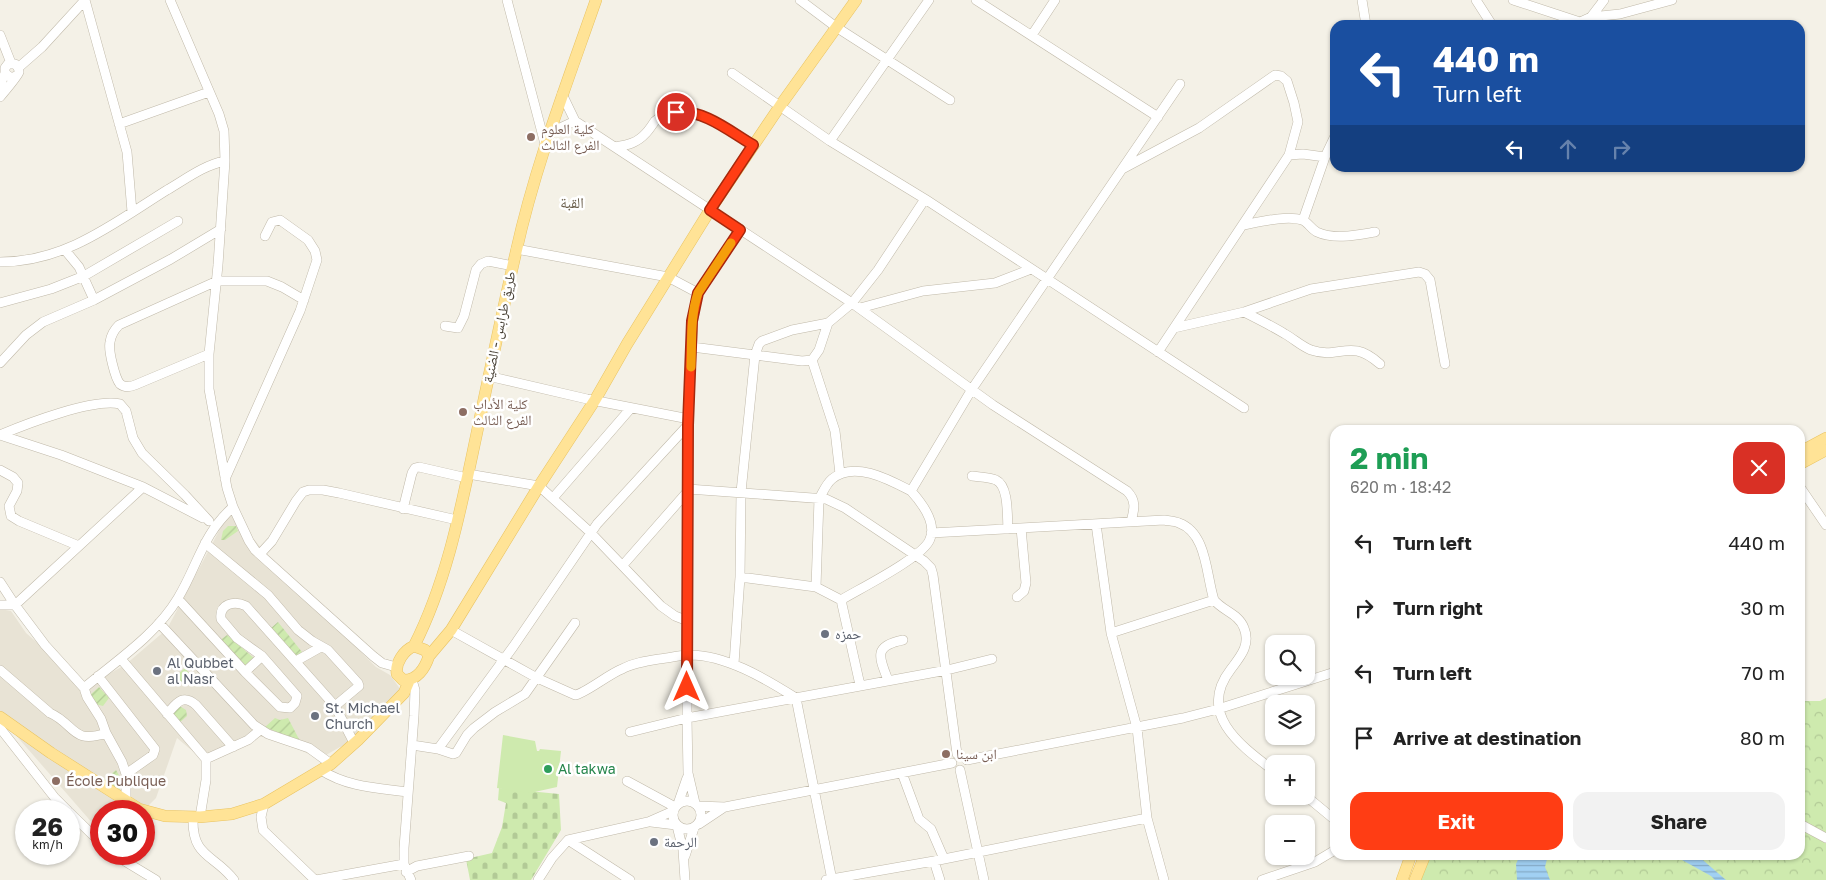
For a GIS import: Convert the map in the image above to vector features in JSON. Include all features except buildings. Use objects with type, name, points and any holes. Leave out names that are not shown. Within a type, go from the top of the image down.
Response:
[{"type":"main road","name":"طريق طرابس - الضنية","points":[[414,646],[430,611],[443,575],[468,476],[516,249],[545,144],[596,0]]},
{"type":"main road","points":[[155,815],[197,818],[232,814],[264,804],[326,767],[354,743],[404,693],[410,680],[422,671],[429,656],[451,630],[539,486],[595,400],[710,210],[780,106],[856,0]]},
{"type":"main road","points":[[1805,449],[1826,438]]},
{"type":"main road","points":[[1805,461],[1826,450]]},
{"type":"main road","points":[[410,680],[403,680],[398,676],[396,667],[406,653],[414,646],[425,650],[429,656]]},
{"type":"main road","points":[[0,717],[51,754],[123,800]]},
{"type":"main road","points":[[1402,880],[1409,860]]},
{"type":"main road","points":[[1415,880],[1423,860]]},
{"type":"street","points":[[0,97],[15,69],[42,47],[85,0]]},
{"type":"street","points":[[85,0],[128,159],[132,212]]},
{"type":"street","points":[[170,0],[224,131],[226,161],[217,281],[209,354],[209,390],[225,479],[233,507],[251,546],[373,656],[382,663],[396,667]]},
{"type":"street","points":[[507,0],[545,144]]},
{"type":"street","points":[[800,0],[836,27],[950,100]]},
{"type":"street","points":[[830,141],[929,0]]},
{"type":"street","points":[[976,0],[1158,117]]},
{"type":"street","points":[[1032,35],[1056,0]]},
{"type":"street","points":[[1362,0],[1365,20]]},
{"type":"street","points":[[1487,0],[1477,2],[1489,20]]},
{"type":"street","points":[[1513,0],[1573,20]]},
{"type":"street","points":[[1586,20],[1591,17],[1604,0]]},
{"type":"street","points":[[1591,17],[1620,14],[1672,0]]},
{"type":"street","points":[[0,39],[15,69]]},
{"type":"street","points":[[0,86],[6,66],[15,69]]},
{"type":"street","points":[[732,73],[830,141],[926,199],[1244,408]]},
{"type":"street","points":[[1120,170],[1199,128],[1275,75],[1281,76],[1286,81],[1298,122],[1289,155],[1158,352]]},
{"type":"street","points":[[911,491],[972,388],[1180,84]]},
{"type":"street","points":[[119,124],[209,92]]},
{"type":"street","points":[[562,94],[575,121],[856,306],[1042,437],[1127,491],[1133,496],[1135,504],[1131,522]]},
{"type":"street","points":[[615,147],[630,145],[638,141],[656,120],[666,115],[684,112],[703,115],[753,145]]},
{"type":"street","points":[[549,133],[575,121]]},
{"type":"street","points":[[1303,220],[1330,146]]},
{"type":"street","points":[[1289,155],[1302,154],[1325,157]]},
{"type":"street","points":[[0,262],[41,257],[86,241],[200,170],[217,162],[226,161]]},
{"type":"street","points":[[856,306],[926,199]]},
{"type":"street","points":[[1243,225],[1293,218],[1303,220],[1315,231],[1336,236],[1375,232]]},
{"type":"street","points":[[225,479],[304,300],[317,260],[315,251],[308,240],[280,220],[272,222],[265,236]]},
{"type":"street","points":[[0,303],[51,289],[84,276],[178,221]]},
{"type":"street","points":[[0,363],[26,335],[42,322],[94,300],[171,259],[221,229]]},
{"type":"street","points":[[685,880],[682,842],[673,818],[686,784],[688,773],[688,422],[692,321],[698,293],[740,230]]},
{"type":"street","points":[[516,249],[668,277],[698,293]]},
{"type":"street","points":[[65,250],[84,276],[94,300]]},
{"type":"street","points":[[445,326],[458,328],[464,316],[476,270],[481,264],[488,261],[512,266]]},
{"type":"street","points":[[734,664],[740,577],[741,492],[755,355],[759,344],[767,338],[792,330],[828,323],[856,306],[923,291],[994,283],[1031,269]]},
{"type":"street","points":[[1174,328],[1244,312],[1311,289],[1419,272],[1425,274],[1430,280],[1445,364]]},
{"type":"street","points":[[209,354],[135,385],[127,386],[122,385],[118,380],[109,344],[112,334],[119,325],[217,281],[267,281],[282,287],[304,300]]},
{"type":"street","points":[[1244,312],[1314,351],[1348,349],[1361,351],[1380,364]]},
{"type":"street","points":[[692,347],[802,361],[812,360],[819,350],[828,323]]},
{"type":"street","points":[[812,360],[835,431],[840,474]]},
{"type":"street","points":[[488,376],[688,422]]},
{"type":"street","points":[[0,435],[42,418],[63,412],[106,403],[120,404],[126,411],[133,438],[142,453],[212,523]]},
{"type":"street","points":[[553,498],[631,408]]},
{"type":"street","points":[[438,749],[504,659],[590,532],[688,422]]},
{"type":"street","points":[[0,435],[54,453],[143,487],[212,523]]},
{"type":"street","points":[[403,509],[412,473],[417,467],[539,486],[590,532],[661,606],[675,616],[688,621]]},
{"type":"street","points":[[0,470],[13,477],[18,483],[17,490],[9,506],[11,516],[79,546]]},
{"type":"street","points":[[816,587],[819,499],[824,488],[832,478],[854,471],[862,472],[888,480],[911,491],[920,500],[928,515],[931,533],[930,540],[915,556],[841,600]]},
{"type":"street","points":[[972,476],[995,480],[1005,490],[1008,529]]},
{"type":"street","points":[[0,605],[15,605],[143,487]]},
{"type":"street","points":[[260,554],[282,525],[300,495],[310,490],[339,493],[457,520]]},
{"type":"street","points":[[688,490],[741,492],[834,502],[846,508],[924,561],[933,575],[947,670],[957,754],[954,756],[952,763],[955,768],[960,770]]},
{"type":"street","points":[[622,565],[688,490]]},
{"type":"street","points":[[1805,494],[1826,526]]},
{"type":"street","points":[[84,688],[121,659],[159,623],[178,598],[205,543],[212,523],[233,507]]},
{"type":"street","points":[[931,533],[1164,520],[1180,523],[1195,533],[1201,543],[1214,600],[1237,617],[1244,627],[1246,636],[1242,657],[1229,671],[1218,696],[1218,709],[1234,737],[1265,764]]},
{"type":"street","points":[[1096,524],[1111,633],[1137,728],[1147,818],[1164,880]]},
{"type":"street","points":[[1017,597],[1024,591],[1026,583],[1020,528]]},
{"type":"street","points":[[205,543],[268,596],[298,630],[328,650],[358,683],[359,686],[335,706]]},
{"type":"street","points":[[740,577],[816,587],[841,600],[860,685]]},
{"type":"street","points":[[0,582],[45,645],[84,688],[87,697],[101,719],[118,753],[126,774],[126,800]]},
{"type":"street","points":[[178,598],[280,708],[293,706],[297,696],[262,656],[237,638],[225,625],[220,616],[224,607],[234,603],[242,604],[335,706],[354,743]]},
{"type":"street","points":[[1111,633],[1214,600]]},
{"type":"street","points":[[159,623],[248,720],[260,730],[309,748],[334,778],[354,785],[407,792]]},
{"type":"street","points":[[412,745],[438,749],[453,754],[456,753],[474,728],[495,712],[520,699],[525,694],[575,623]]},
{"type":"street","points":[[213,636],[225,625]]},
{"type":"street","points":[[451,630],[537,678],[578,695],[622,668],[649,660],[687,655],[702,656],[734,664],[796,698]]},
{"type":"street","points":[[888,680],[882,665],[881,652],[884,646],[890,642],[903,640]]},
{"type":"street","points":[[296,661],[321,646]]},
{"type":"street","points":[[245,672],[262,656]]},
{"type":"street","points":[[121,659],[206,758],[206,780],[193,836],[201,850],[234,880]]},
{"type":"street","points":[[630,732],[687,718],[947,670],[992,659]]},
{"type":"street","points":[[0,670],[50,714],[58,717],[83,737],[89,738],[106,732]]},
{"type":"street","points":[[967,760],[1137,728],[1218,709],[1330,674]]},
{"type":"street","points":[[98,676],[155,749],[153,756],[126,774]]},
{"type":"street","points":[[407,872],[404,827],[415,695],[410,680]]},
{"type":"street","points":[[796,698],[830,880],[1147,818]]},
{"type":"street","points":[[167,714],[182,699],[191,701],[233,747]]},
{"type":"street","points":[[0,728],[57,800]]},
{"type":"street","points":[[206,758],[248,740],[260,730]]},
{"type":"street","points":[[957,754],[965,755],[967,760],[967,765],[960,770]]},
{"type":"street","points":[[538,880],[552,858],[568,840],[648,822],[686,801],[696,805],[726,807],[952,763]]},
{"type":"street","points":[[960,770],[984,880]]},
{"type":"street","points":[[684,859],[701,815],[696,805],[688,773]]},
{"type":"street","points":[[902,773],[919,819],[931,829],[944,859]]},
{"type":"street","points":[[627,780],[676,807]]},
{"type":"street","points":[[1315,803],[1330,816]]},
{"type":"street","points":[[264,804],[262,824],[266,835],[316,880],[407,872],[417,866],[469,856]]},
{"type":"street","points":[[648,822],[676,825],[682,829],[696,826],[726,807]]},
{"type":"street","points":[[80,823],[90,833]]},
{"type":"street","points":[[1805,827],[1826,838]]},
{"type":"street","points":[[568,840],[630,880]]},
{"type":"street","points":[[1262,880],[1315,862],[1330,853]]},
{"type":"street","points":[[934,861],[940,880]]},
{"type":"street","points":[[131,865],[156,880]]},
{"type":"shaded area","points":[[230,510],[285,577],[376,667],[390,675],[401,690],[352,744],[340,747],[319,759],[267,737],[242,737],[202,759],[177,738],[154,800],[90,800],[90,820],[80,809],[80,800],[72,800],[0,717],[0,609],[11,611],[26,633],[87,686],[125,665],[167,629]]},
{"type":"green space","points":[[228,526],[236,526],[238,531],[225,540],[221,540],[223,531]]},
{"type":"green space","points":[[278,622],[302,652],[296,658],[270,629]]},
{"type":"green space","points":[[227,635],[255,659],[244,669],[219,641]]},
{"type":"green space","points":[[185,668],[190,674],[181,682],[176,676]]},
{"type":"green space","points":[[99,687],[109,698],[103,706],[95,704],[90,695]]},
{"type":"green space","points":[[1826,698],[1826,880],[1418,880],[1428,860],[1805,860],[1805,701],[1820,701]]},
{"type":"green space","points":[[178,705],[186,710],[187,716],[177,725],[168,714]]},
{"type":"green space","points":[[275,718],[280,720],[288,718],[301,743],[265,727]]},
{"type":"green space","points":[[503,735],[535,741],[537,751],[540,749],[561,751],[557,787],[530,793],[497,788]]},
{"type":"green space","points":[[116,770],[124,784],[118,791],[104,780]]},
{"type":"green space","points":[[499,788],[559,794],[561,830],[531,880],[470,880],[466,859],[492,853],[502,827],[506,803],[498,800]]},
{"type":"water","points":[[1518,860],[1547,860],[1545,867],[1550,880],[1517,880],[1516,864]]},
{"type":"water","points":[[1682,860],[1703,860],[1726,880],[1715,880]]},
{"type":"slow traffic","points":[[691,367],[692,321],[695,301],[698,293],[731,243]]},
{"type":"place","name":"كلية العلوم الفرع الثالث","points":[[531,137]]},
{"type":"place","name":"كلية الأداب الفرع الثالث","points":[[463,412]]},
{"type":"place","name":"حمزه","points":[[825,634]]},
{"type":"place","name":"Al Qubbet al Nasr","points":[[157,671]]},
{"type":"place","name":"St. Michael Church","points":[[315,716]]},
{"type":"place","name":"ابن سينا","points":[[946,754]]},
{"type":"place","name":"Al takwa","points":[[548,769]]},
{"type":"place","name":"École Publique","points":[[56,781]]},
{"type":"place","name":"الرحمة","points":[[654,842]]},
{"type":"district","name":"القبة","points":[[572,203]]},
{"type":"route","points":[[676,112],[703,115],[753,145],[710,210],[740,230],[698,293],[692,321],[688,425],[687,687]]}]
